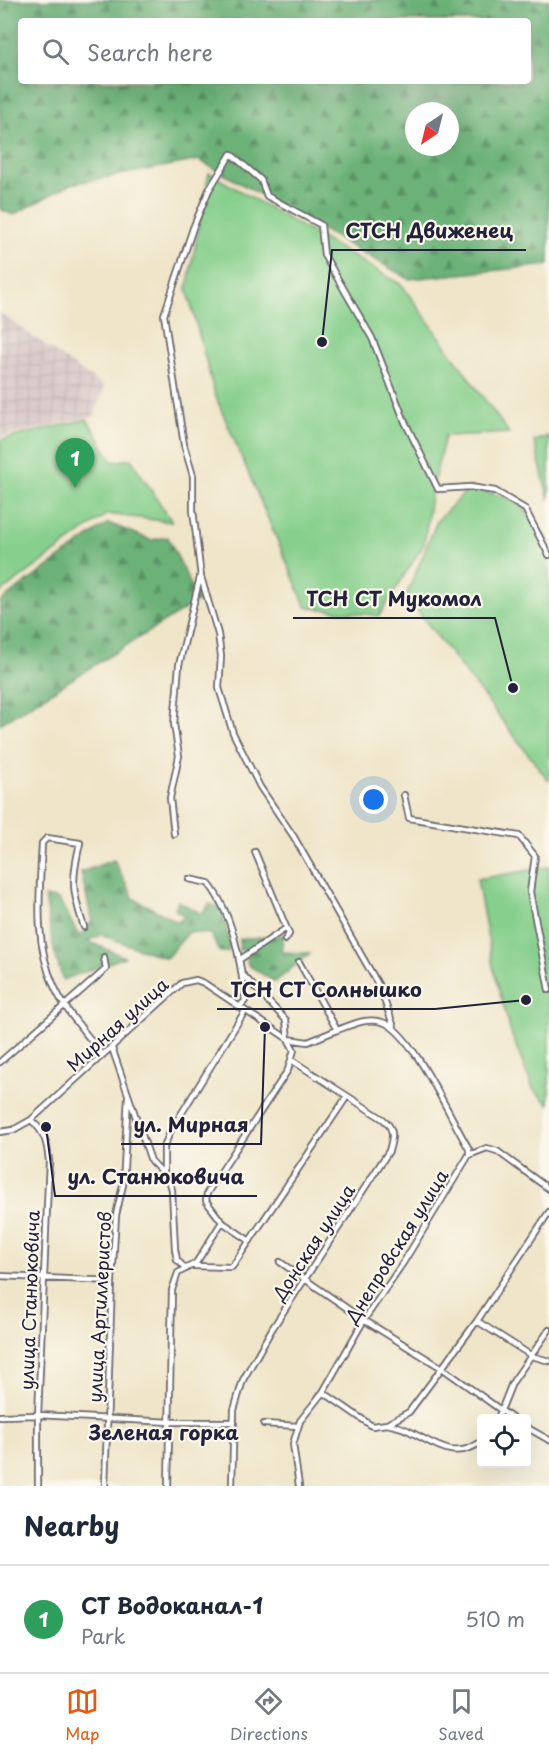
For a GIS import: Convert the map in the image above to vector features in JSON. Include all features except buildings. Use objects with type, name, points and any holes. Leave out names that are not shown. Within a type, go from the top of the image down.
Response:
[{"type":"street","points":[[174,834],[170,798],[179,756],[174,724],[179,665],[201,577],[193,510],[193,476],[184,445],[164,315],[193,228],[210,190],[231,154],[261,180],[267,196],[321,225],[324,255],[372,338],[405,422],[438,489],[470,487],[495,491],[525,509],[549,555]]},
{"type":"street","name":"Днепровская улица","points":[[201,577],[218,634],[221,656],[219,688],[233,733],[260,787],[294,837],[379,986],[394,1027],[420,1060],[469,1149],[469,1155],[403,1263],[364,1320],[323,1392],[298,1426],[293,1444],[299,1486]]},
{"type":"street","points":[[404,795],[409,818],[519,836],[536,856],[530,892],[549,990]]},
{"type":"street","points":[[84,927],[73,893],[73,873],[80,843],[47,838],[42,843],[39,932],[54,986],[65,1005],[102,1054]]},
{"type":"street","points":[[255,852],[289,934],[285,940]]},
{"type":"street","points":[[189,879],[208,883],[221,898],[242,975],[245,1001],[239,1007]]},
{"type":"street","points":[[239,960],[285,929]]},
{"type":"street","points":[[0,1062],[106,969],[104,957]]},
{"type":"street","points":[[299,962],[337,1030]]},
{"type":"street","points":[[242,975],[286,1020],[288,1038],[294,1050],[293,1061],[207,1193],[206,1201],[222,1222],[250,1241]]},
{"type":"street","name":"Мирная улица","points":[[0,1132],[13,1130],[31,1120],[182,984],[196,980],[204,983],[288,1038]]},
{"type":"street","points":[[164,1174],[164,1147],[170,1131],[245,1011]]},
{"type":"street","points":[[288,1038],[308,1042],[367,1020],[394,1027]]},
{"type":"street","points":[[112,1048],[151,1161],[164,1174],[174,1195],[174,1249],[184,1269]]},
{"type":"street","name":"Донская улица","points":[[232,1486],[236,1396],[243,1380],[272,1329],[389,1151],[393,1136],[390,1125],[383,1119],[346,1098],[293,1061]]},
{"type":"street","name":"улица Артиллеристов","points":[[105,1486],[116,1215],[123,1185],[129,1094]]},
{"type":"street","points":[[184,1269],[199,1265],[232,1267],[346,1098]]},
{"type":"street","name":"улица Станюковича","points":[[31,1120],[41,1129],[46,1139],[49,1161],[38,1415],[38,1486]]},
{"type":"street","points":[[469,1155],[488,1148],[497,1151],[549,1188]]},
{"type":"street","points":[[323,1392],[372,1426],[387,1424],[409,1412],[477,1321],[549,1212]]},
{"type":"street","points":[[168,1486],[172,1290],[178,1273],[196,1263],[222,1222]]},
{"type":"street","points":[[280,1262],[364,1320],[442,1368],[502,1413],[512,1383],[549,1330]]},
{"type":"street","points":[[0,1276],[112,1281]]},
{"type":"street","points":[[477,1321],[532,1356],[549,1361]]},
{"type":"street","points":[[0,1416],[38,1415],[170,1422],[234,1422]]},
{"type":"street","points":[[264,1424],[298,1426]]},
{"type":"street","points":[[387,1424],[408,1430],[420,1438],[456,1452],[471,1449],[477,1445]]},
{"type":"street","points":[[531,1430],[549,1440]]},
{"type":"shaded area","points":[[0,313],[104,387],[94,416],[0,437]]},
{"type":"green space","points":[[0,0],[549,0],[549,265],[409,279],[199,160],[71,184],[13,215],[0,209]]},
{"type":"green space","points":[[209,173],[402,285],[509,433],[445,436],[432,489],[424,544],[379,616],[306,607],[215,395],[187,289]]},
{"type":"green space","points":[[87,419],[113,462],[131,459],[172,522],[107,514],[0,593],[0,440]]},
{"type":"green space","points":[[549,436],[549,500],[534,441]]},
{"type":"green space","points":[[470,487],[518,501],[549,541],[549,781],[406,596],[437,521]]},
{"type":"green space","points":[[108,523],[151,540],[168,537],[198,601],[0,724],[0,602]]},
{"type":"green space","points":[[114,860],[134,899],[178,922],[185,917],[175,909],[178,901],[202,914],[209,904],[221,907],[230,944],[228,952],[220,952],[210,934],[189,932],[166,958],[101,935],[87,941],[125,957],[63,980],[54,951],[45,897],[59,900],[80,937],[92,921],[81,872]]},
{"type":"green space","points":[[549,867],[549,1104],[533,1089],[511,1033],[493,967],[477,879]]},
{"type":"green space","points":[[284,935],[281,952],[310,953],[275,982],[248,965],[245,950],[239,950],[240,939]]},
{"type":"place","name":"СТСН Движенец","points":[[322,342]]},
{"type":"place","name":"СТ Водоканал-1","points":[[75,488]]},
{"type":"place","name":"ТСН СТ Мукомол","points":[[513,688]]},
{"type":"place","name":"ТСН СТ Солнышко","points":[[526,1000]]},
{"type":"place","name":"ул. Мирная","points":[[265,1027]]},
{"type":"place","name":"ул. Станюковича","points":[[46,1127]]},
{"type":"district","name":"Зеленая горка","points":[[164,1432]]}]
